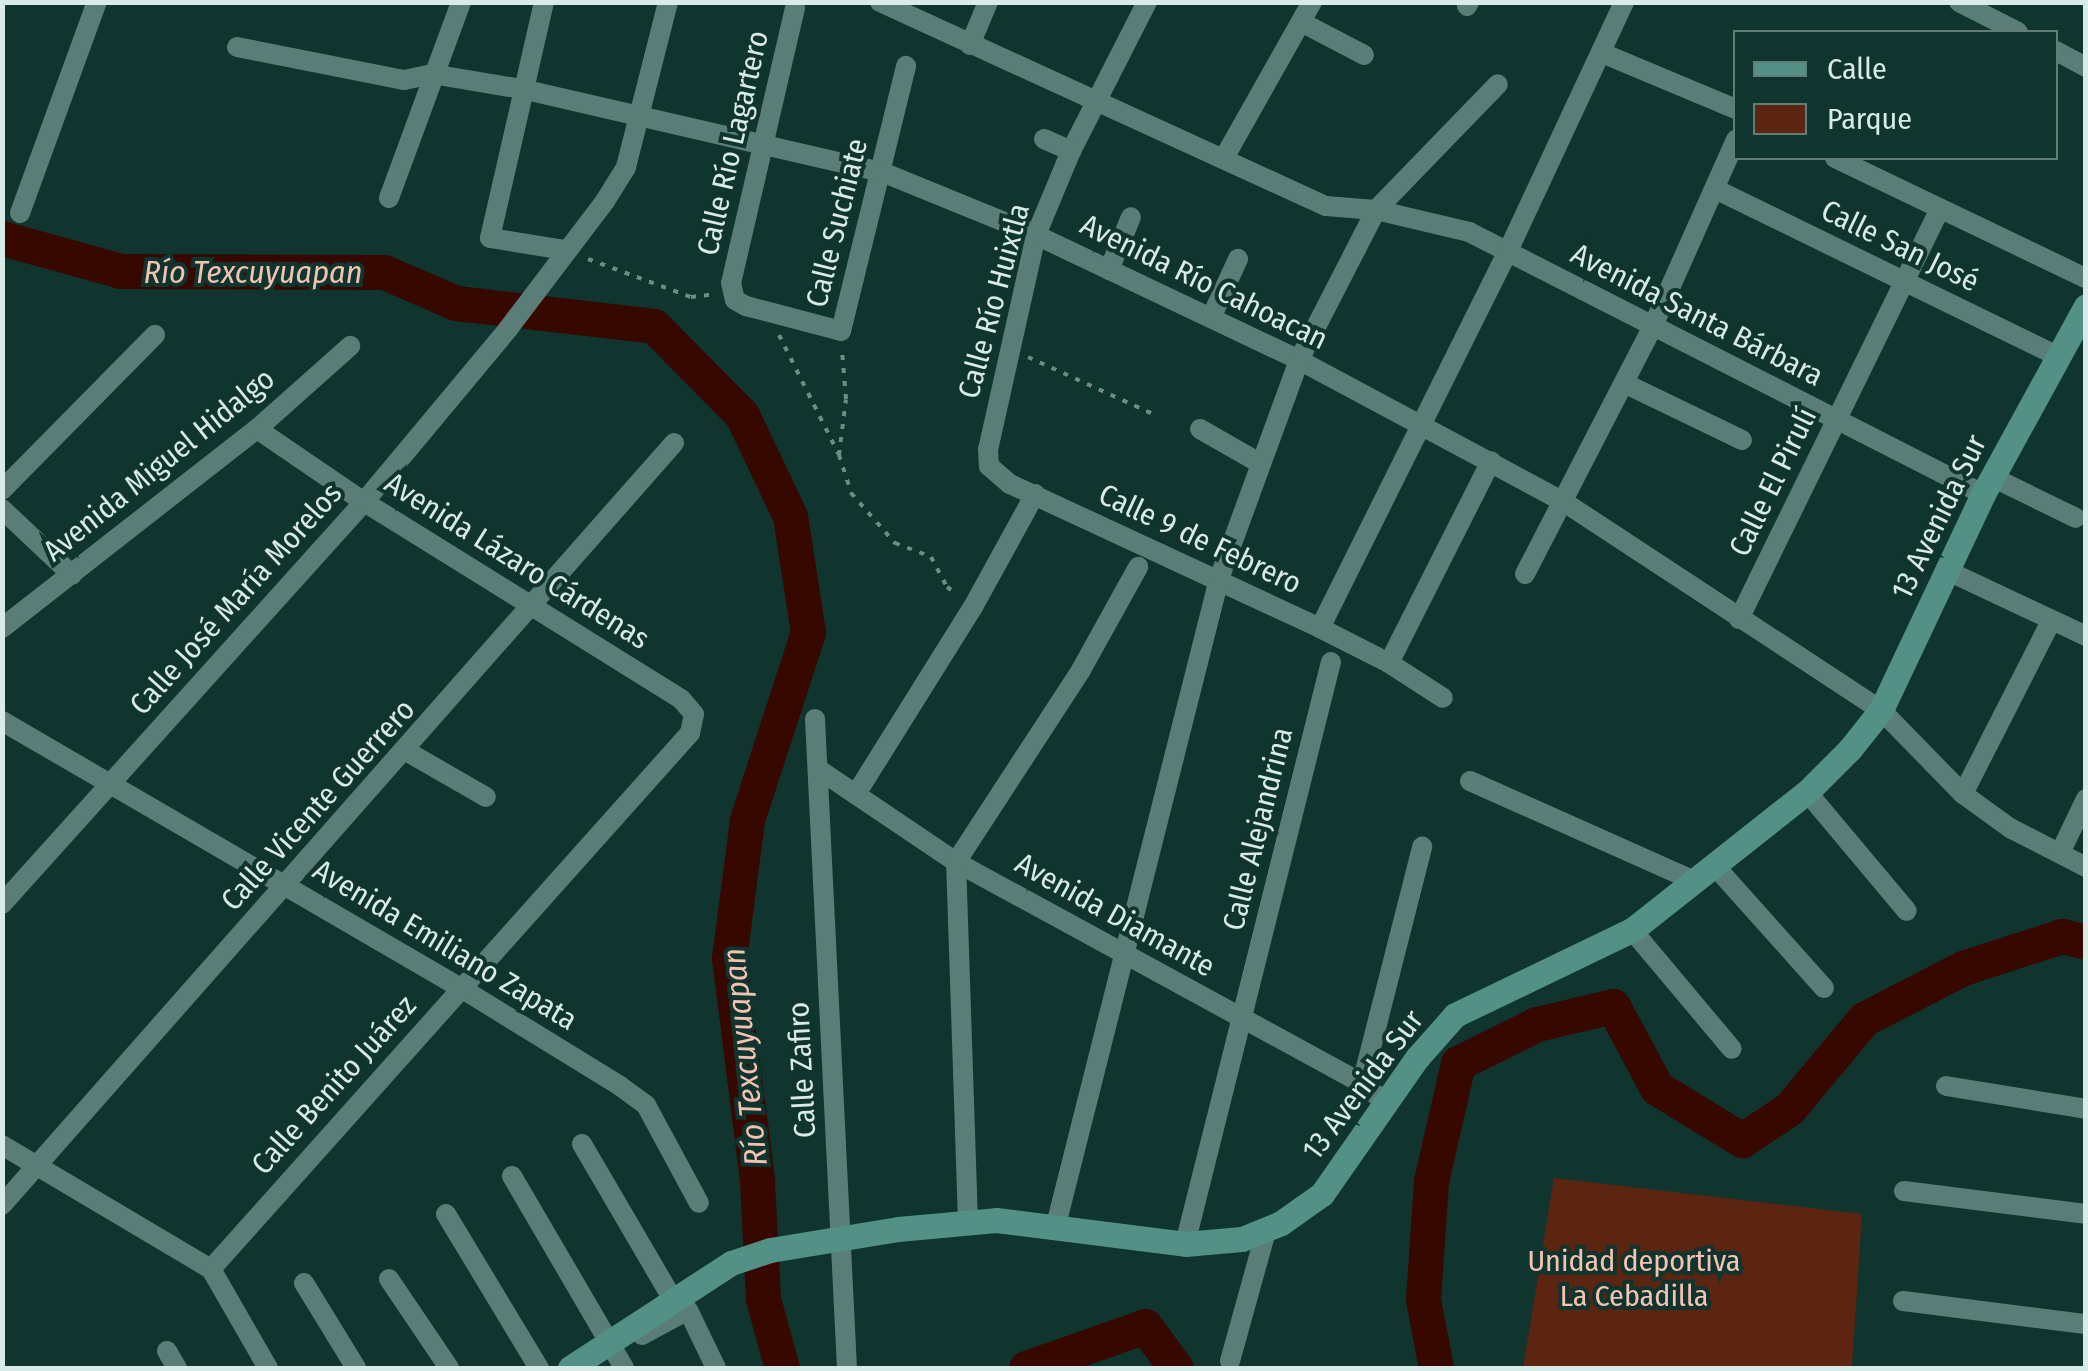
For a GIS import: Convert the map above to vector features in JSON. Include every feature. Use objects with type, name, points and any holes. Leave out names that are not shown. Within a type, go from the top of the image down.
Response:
[{"type":"street","points":[[20,213],[97,2]]},
{"type":"street","points":[[388,198],[461,2]]},
{"type":"street","points":[[544,2],[490,238],[564,250]]},
{"type":"street","name":"Calle José María Morelos","points":[[2,904],[364,502],[508,330],[564,250],[606,201],[626,167],[668,2]]},
{"type":"street","name":"Avenida Santa Bárbara","points":[[880,2],[1326,206],[1376,210],[1468,232],[1838,420],[1988,486],[2076,518]]},
{"type":"street","points":[[970,44],[988,2]]},
{"type":"street","name":"Calle Río Huixtla","points":[[990,466],[988,448],[1036,235],[1071,151],[1147,2]]},
{"type":"street","points":[[1224,158],[1312,2]]},
{"type":"street","points":[[1320,628],[1508,251],[1624,2]]},
{"type":"street","points":[[1959,2],[2014,30]]},
{"type":"street","name":"Calle Río Lagartero","points":[[795,8],[731,283],[735,300],[841,330]]},
{"type":"street","points":[[1300,22],[1364,55]]},
{"type":"street","name":"Avenida Río Cahoacan","points":[[237,47],[404,80],[432,74],[522,89],[882,172],[1036,235],[1298,360],[1564,502],[1882,710],[1963,794],[2010,828],[2086,867]]},
{"type":"street","points":[[1602,53],[1733,108]]},
{"type":"street","points":[[2058,53],[2086,66]]},
{"type":"street","name":"Calle Suchiate","points":[[841,330],[906,66]]},
{"type":"street","points":[[1056,1225],[1219,579],[1298,360],[1376,210],[1498,84]]},
{"type":"street","points":[[1044,140],[1071,151]]},
{"type":"street","points":[[1526,574],[1653,326],[1733,147]]},
{"type":"street","points":[[1839,160],[2086,278]]},
{"type":"street","name":"Calle San José","points":[[1715,190],[2058,356]]},
{"type":"street","name":"Calle El Pirulí","points":[[1739,619],[1940,209]]},
{"type":"street","points":[[1109,270],[1131,217]]},
{"type":"street","points":[[1211,318],[1238,259]]},
{"type":"street","name":"13 Avenida Sur","points":[[570,1368],[616,1353],[731,1263],[770,1250],[968,1222],[1056,1225],[1185,1244],[1242,1239],[1266,1231],[1322,1194],[1388,1105],[1417,1058],[1456,1015],[1632,930],[1807,792],[1882,710],[1988,486],[2086,306]]},
{"type":"street","points":[[2,490],[155,335]]},
{"type":"street","name":"Avenida Miguel Hidalgo","points":[[2,628],[257,429],[350,346]]},
{"type":"street","points":[[1624,383],[1742,440]]},
{"type":"street","name":"Avenida Lázaro Cárdenas","points":[[257,429],[364,502],[681,698],[694,714]]},
{"type":"street","points":[[1200,429],[1261,464]]},
{"type":"street","name":"Calle Vicente Guerrero","points":[[2,1205],[535,606],[674,442]]},
{"type":"street","points":[[1389,663],[1492,461]]},
{"type":"street","name":"Calle 9 de Febrero","points":[[990,466],[1010,484],[1320,628],[1389,663],[1443,698]]},
{"type":"street","points":[[856,794],[972,606],[1034,494]]},
{"type":"street","points":[[2,510],[72,575]]},
{"type":"street","points":[[968,1222],[956,862],[1080,670],[1138,568]]},
{"type":"street","points":[[1948,570],[2086,636]]},
{"type":"street","points":[[1963,794],[2050,621]]},
{"type":"street","name":"Calle Alejandrina","points":[[1185,1244],[1331,662]]},
{"type":"street","name":"Calle Benito Juárez","points":[[211,1269],[690,734],[694,714]]},
{"type":"street","name":"Calle Zafiro","points":[[815,719],[847,1368]]},
{"type":"street","name":"Avenida Emiliano Zapata","points":[[2,721],[461,988],[646,1105],[698,1203]]},
{"type":"street","points":[[406,751],[486,797]]},
{"type":"street","name":"Avenida Diamante","points":[[818,769],[956,862],[1362,1083],[1388,1105]]},
{"type":"street","points":[[1470,781],[1704,873],[1824,988]]},
{"type":"street","points":[[1807,792],[1907,911]]},
{"type":"street","points":[[2060,853],[2086,800]]},
{"type":"street","points":[[1362,1083],[1422,847]]},
{"type":"street","points":[[1632,930],[1732,1049]]},
{"type":"street","points":[[1946,1086],[2086,1109]]},
{"type":"street","points":[[582,1144],[716,1368]]},
{"type":"street","points":[[2,1145],[211,1269],[268,1368]]},
{"type":"street","points":[[512,1176],[616,1353]]},
{"type":"street","points":[[1904,1192],[2086,1214]]},
{"type":"street","points":[[446,1214],[540,1368]]},
{"type":"street","points":[[1230,1361],[1266,1231]]},
{"type":"street","points":[[389,1279],[449,1368]]},
{"type":"street","points":[[304,1282],[356,1368]]},
{"type":"street","points":[[1903,1301],[2086,1324]]},
{"type":"path","points":[[564,250],[691,296],[720,294],[735,300]]},
{"type":"path","points":[[768,312],[839,455],[851,493],[896,543],[931,558],[947,587],[972,606]]},
{"type":"path","name":"Calle Suchiate","points":[[839,455],[846,398],[841,330]]},
{"type":"path","points":[[1010,349],[1153,414]]},
{"type":"green space","name":"Unidad deportiva La Cebadilla","points":[[1554,1178],[1862,1214],[1852,1368],[1523,1368]]},
{"type":"waterway","name":"Río Texcuyuapan","points":[[2,238],[121,271],[384,272],[456,303],[654,326],[742,415],[790,516],[808,632],[747,820],[729,958],[757,1181],[763,1299],[782,1368]]},
{"type":"waterway","name":"Río Texcuyuapan","points":[[1436,1368],[1423,1299],[1431,1181],[1458,1063],[1537,1024],[1613,1006],[1657,1088],[1742,1140],[1789,1109],[1864,1019],[1963,968],[2062,936],[2086,942]]},
{"type":"waterway","name":"Río Texcuyuapan","points":[[1026,1368],[1145,1326],[1176,1368]]}]
